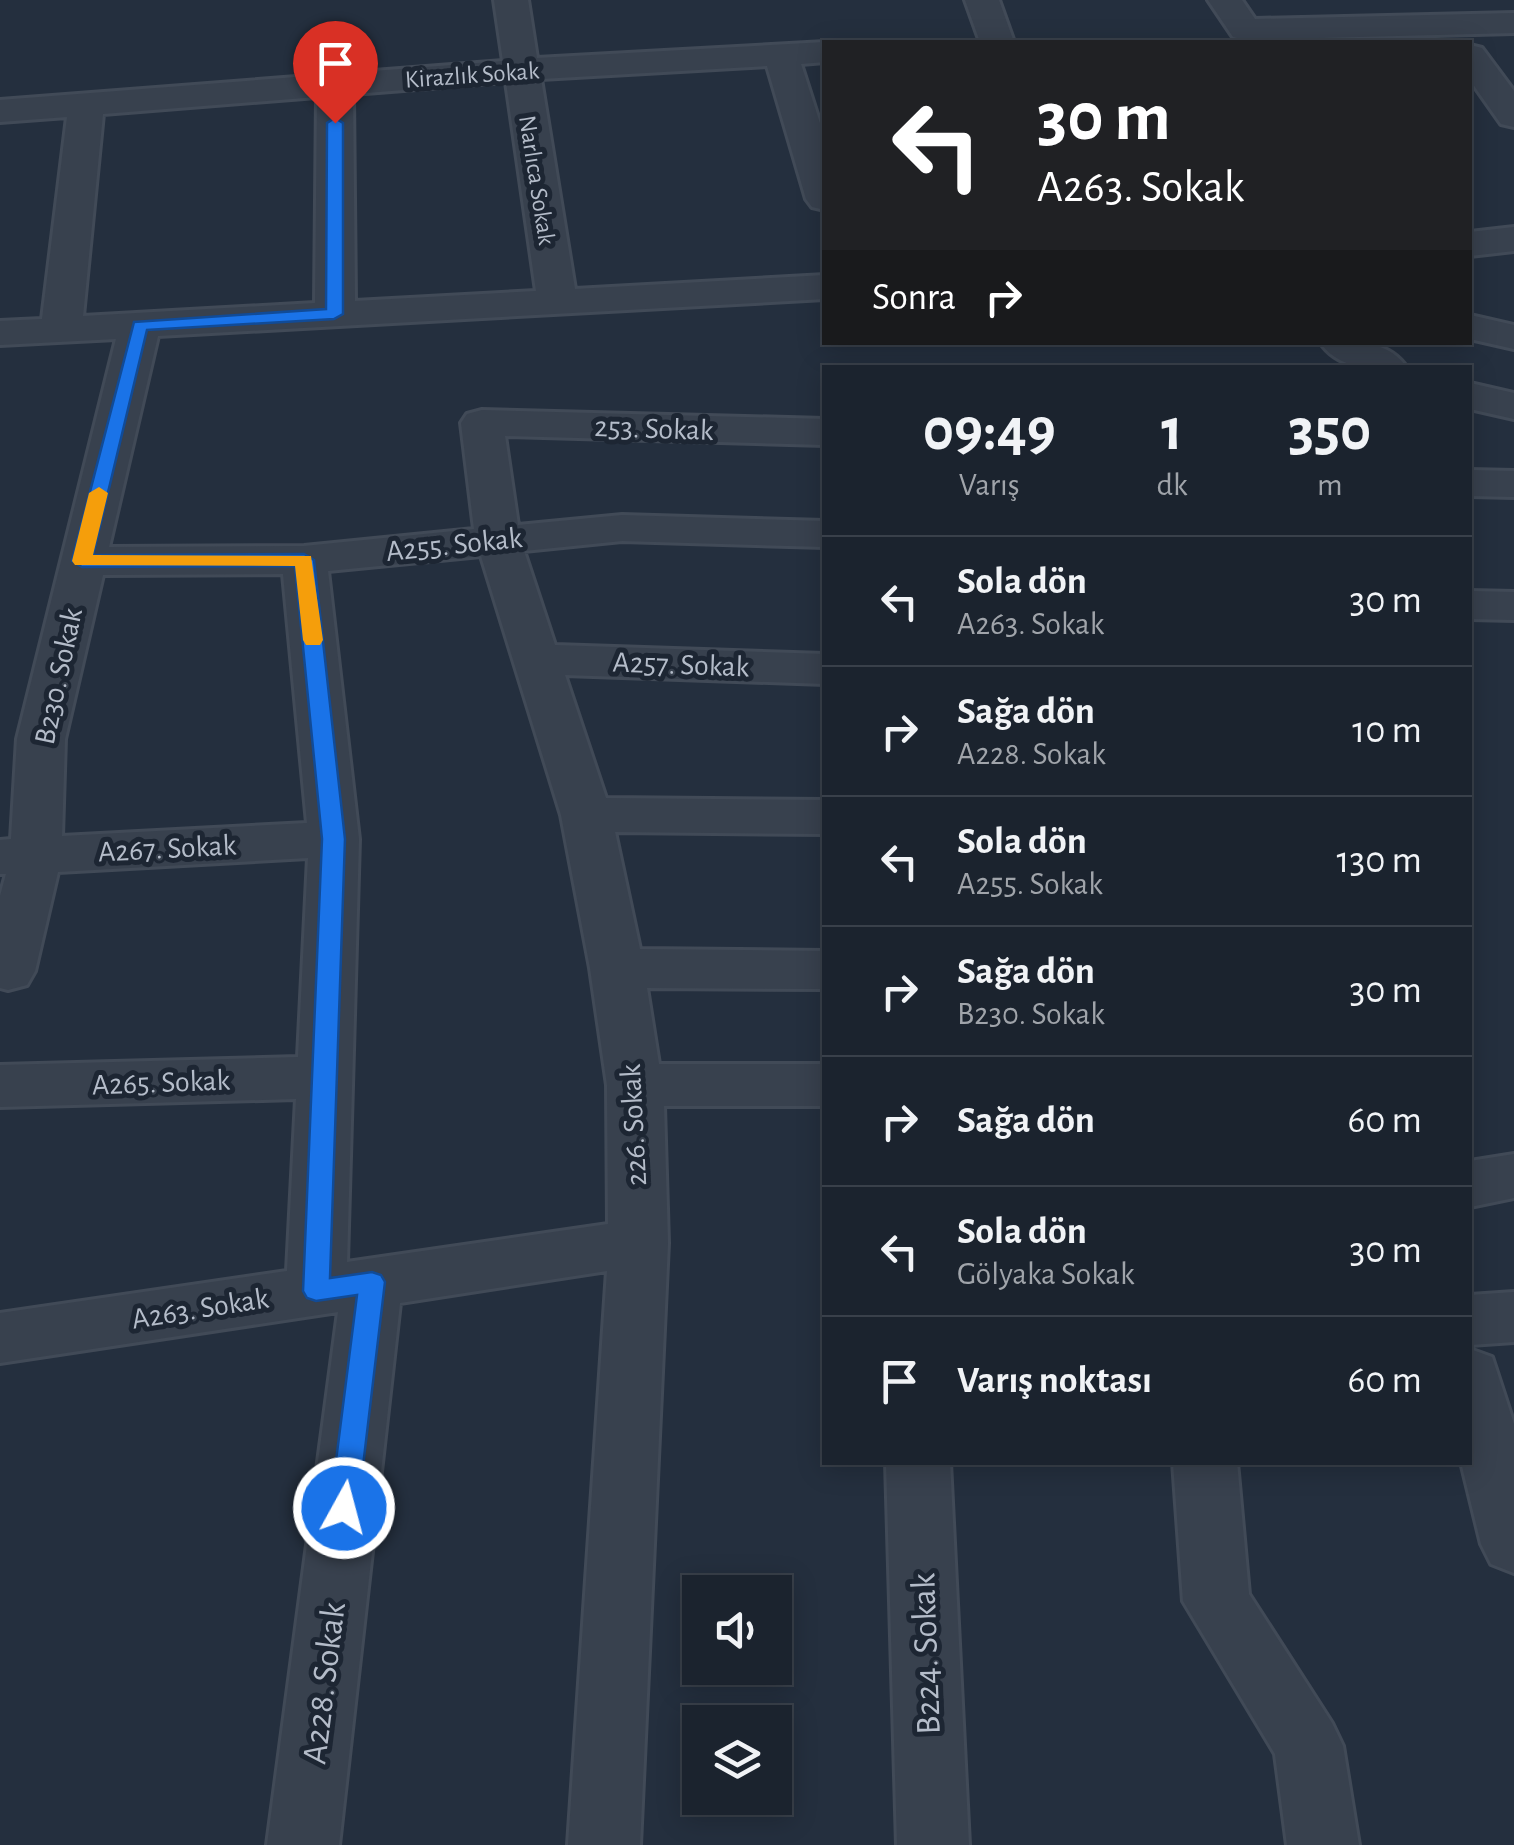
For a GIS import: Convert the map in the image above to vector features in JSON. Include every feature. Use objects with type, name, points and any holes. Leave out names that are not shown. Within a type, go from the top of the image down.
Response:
[{"type":"street","name":"Narlıca Sokak","points":[[511,0],[557,301]]},
{"type":"street","points":[[982,0],[996,40]]},
{"type":"street","points":[[1226,0],[1248,36],[1453,33],[1514,23]]},
{"type":"street","name":"Kirazlık Sokak","points":[[0,111],[521,70],[822,52]]},
{"type":"street","points":[[780,55],[822,189]]},
{"type":"street","points":[[1472,59],[1496,105]]},
{"type":"street","points":[[334,314],[335,85]]},
{"type":"street","points":[[61,330],[86,105]]},
{"type":"street","points":[[1472,244],[1514,239]]},
{"type":"street","points":[[0,333],[822,287]]},
{"type":"street","name":"B230. Sokak","points":[[8,970],[18,856],[21,739],[82,561],[140,325]]},
{"type":"street","points":[[1472,326],[1514,337]]},
{"type":"street","points":[[1345,345],[1381,365]]},
{"type":"street","points":[[1472,396],[1514,406]]},
{"type":"street","name":"253. Sokak","points":[[482,424],[822,432]]},
{"type":"street","name":"226. Sokak","points":[[482,424],[498,539],[586,815],[617,968],[634,1084],[638,1243],[604,1845]]},
{"type":"street","points":[[1472,482],[1514,484]]},
{"type":"street","name":"A255. Sokak","points":[[82,561],[304,560],[622,528],[822,534]]},
{"type":"street","name":"A228. Sokak","points":[[303,1845],[344,1287],[322,1077],[334,839],[304,560]]},
{"type":"street","points":[[1472,605],[1514,606]]},
{"type":"street","name":"A257. Sokak","points":[[536,659],[822,669]]},
{"type":"street","points":[[586,815],[822,817]]},
{"type":"street","name":"A267. Sokak","points":[[18,856],[334,839]]},
{"type":"street","points":[[617,968],[822,970]]},
{"type":"street","name":"A265. Sokak","points":[[0,1086],[322,1077]]},
{"type":"street","points":[[634,1084],[822,1084]]},
{"type":"street","points":[[1472,1184],[1514,1176]]},
{"type":"street","name":"A263. Sokak","points":[[0,1338],[638,1243]]},
{"type":"street","points":[[1472,1320],[1514,1317]]},
{"type":"street","points":[[1472,1383],[1514,1544]]},
{"type":"street","name":"B224. Sokak","points":[[918,1465],[933,1845]]},
{"type":"street","points":[[1205,1465],[1216,1601],[1308,1746],[1323,1845]]},
{"type":"slow traffic","points":[[99,493],[82,561],[304,560],[313,640]]},
{"type":"route","points":[[335,123],[334,314],[140,325],[82,561],[304,560],[334,839],[316,1291],[372,1282],[344,1508]]}]
